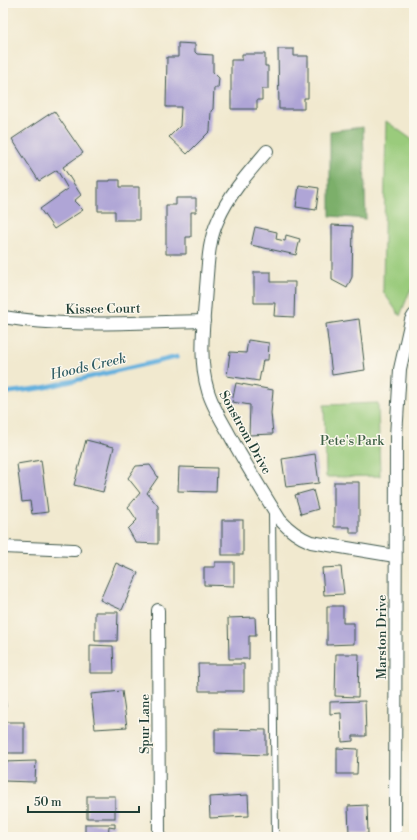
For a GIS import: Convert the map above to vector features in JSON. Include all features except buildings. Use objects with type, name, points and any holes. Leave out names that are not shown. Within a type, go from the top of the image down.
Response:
[{"type":"street","name":"Sonstrom Drive","points":[[267,151],[253,166],[226,203],[217,221],[212,238],[208,259],[203,359],[204,375],[213,406],[280,520],[288,529],[298,537],[311,542],[395,556]]},
{"type":"street","name":"Marston Drive","points":[[395,837],[396,437],[400,369],[411,320],[414,315]]},
{"type":"street","name":"Kissee Court","points":[[3,317],[68,323],[204,321]]},
{"type":"street","points":[[3,546],[74,550]]},
{"type":"street","name":"Spur Lane","points":[[158,610],[159,837]]},
{"type":"lane","points":[[272,506],[275,837]]},
{"type":"green space","points":[[386,121],[414,141],[414,285],[409,293],[400,316],[384,293],[383,289]]},
{"type":"green space","points":[[363,127],[366,219],[330,216],[330,131]]},
{"type":"green space","name":"Pete's Park","points":[[378,403],[380,476],[326,477],[324,405]]},
{"type":"waterway","name":"Hoods Creek","points":[[3,393],[42,388],[177,357]]}]
